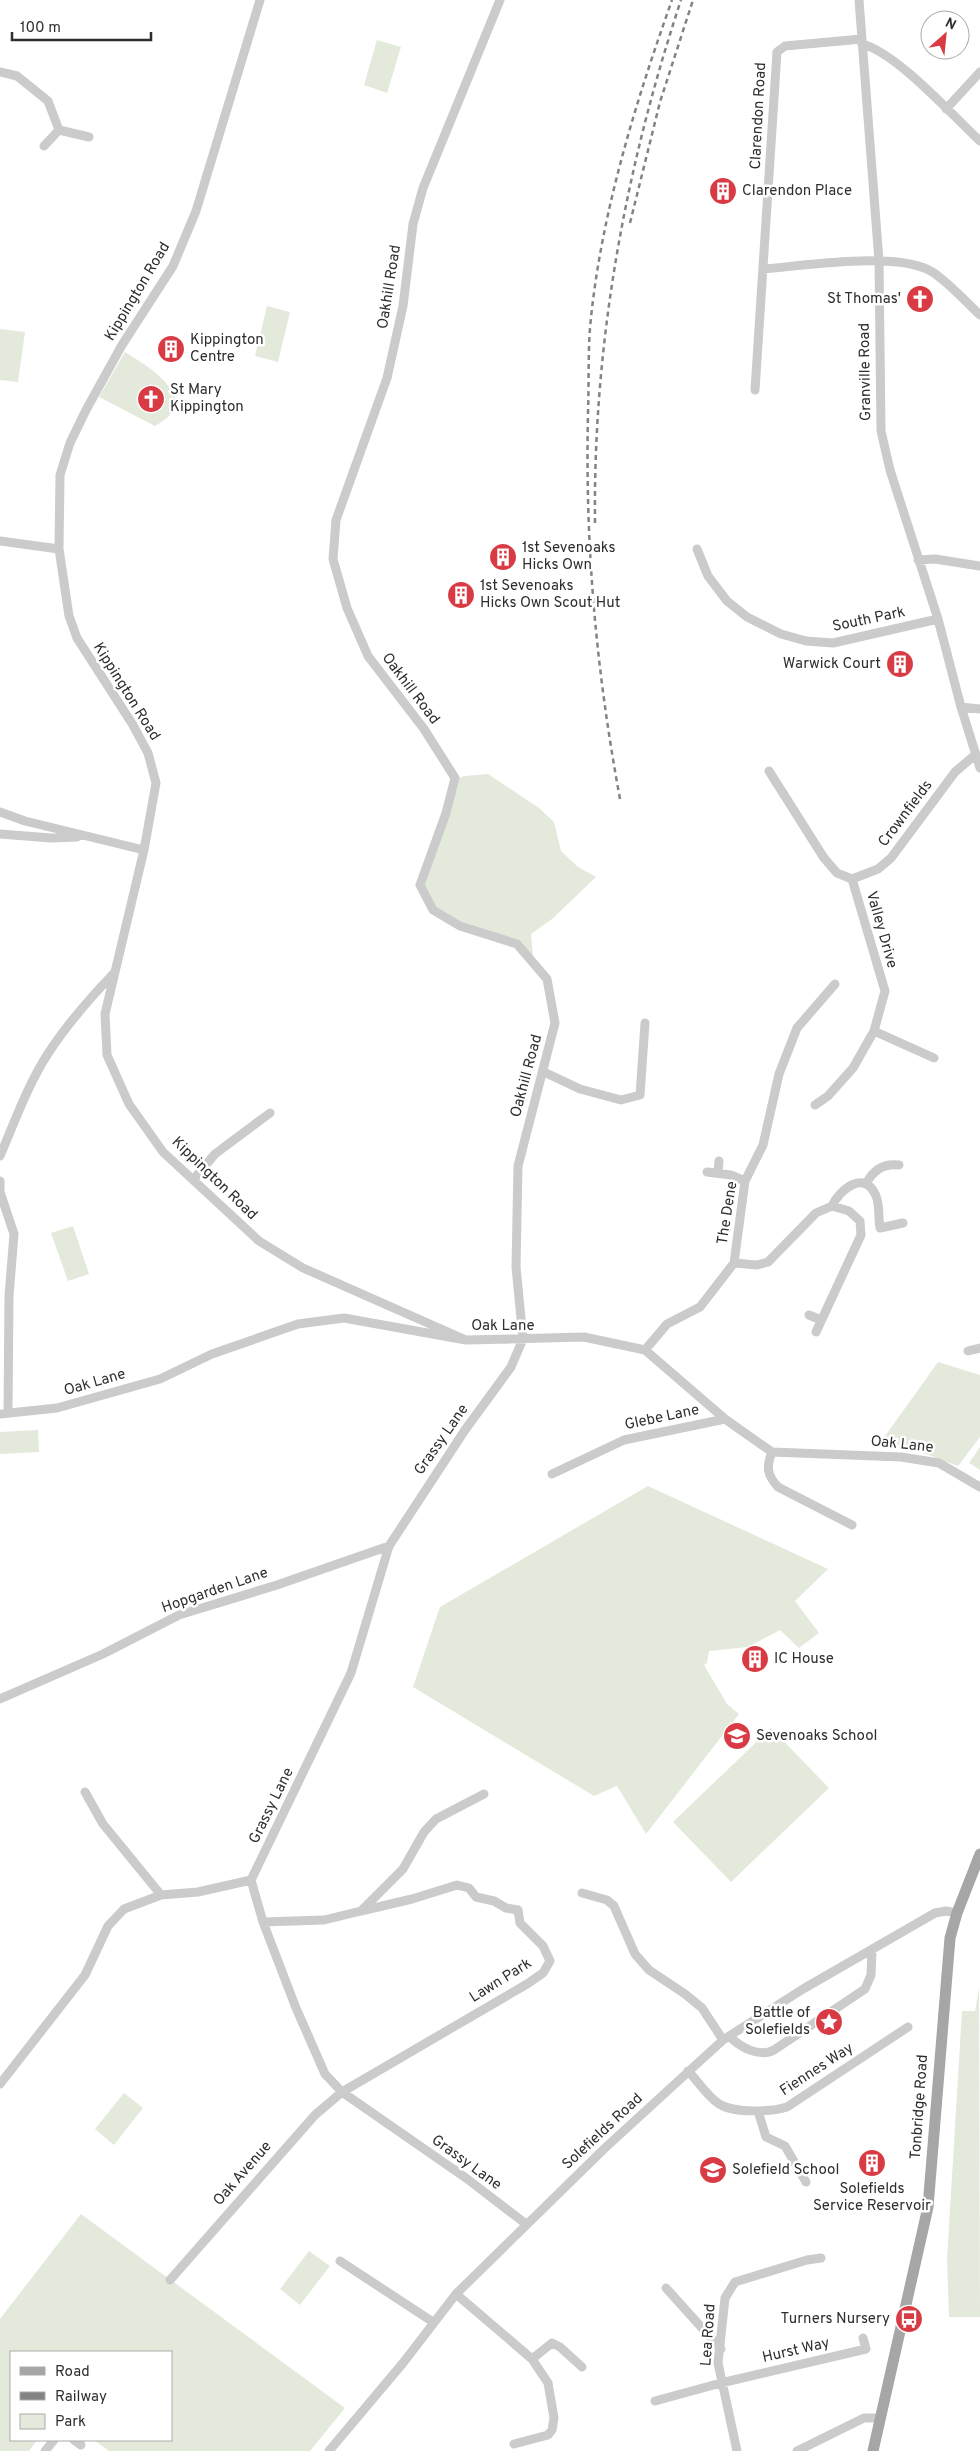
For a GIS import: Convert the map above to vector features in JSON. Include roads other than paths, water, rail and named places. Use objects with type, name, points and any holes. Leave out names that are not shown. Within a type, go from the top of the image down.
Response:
[{"type":"main road","name":"Tonbridge Road","points":[[873,2451],[928,2207],[944,1990],[950,1938],[957,1913],[980,1854]]},
{"type":"street","name":"Kippington Road","points":[[260,0],[196,211],[177,257],[122,345],[86,410],[70,443],[60,475],[59,548],[69,616],[77,638],[133,724],[148,752],[156,783],[144,850],[105,1014],[108,1055],[129,1104],[163,1152],[259,1241],[303,1268],[466,1340]]},
{"type":"street","name":"Oakhill Road","points":[[500,0],[423,188],[413,224],[403,306],[387,378],[336,520],[332,559],[347,608],[368,656],[424,730],[455,778],[446,813],[420,885],[433,910],[460,926],[516,944],[547,979],[555,1023],[544,1072],[518,1166],[516,1267],[522,1339]]},
{"type":"street","name":"Granville Road","points":[[858,0],[878,261],[881,431],[890,470],[918,560]]},
{"type":"street","points":[[862,41],[874,47],[905,71],[980,142]]},
{"type":"street","name":"Clarendon Road","points":[[755,390],[777,52],[785,46],[862,41]]},
{"type":"street","points":[[0,72],[17,76],[48,101],[59,130]]},
{"type":"street","points":[[946,109],[980,72]]},
{"type":"street","points":[[59,130],[89,137]]},
{"type":"street","points":[[44,146],[59,130]]},
{"type":"street","points":[[763,269],[878,261],[901,263],[933,272],[980,315]]},
{"type":"street","points":[[0,541],[59,548]]},
{"type":"street","name":"South Park","points":[[697,549],[708,576],[727,601],[747,617],[768,629],[790,637],[806,641],[833,643],[938,619]]},
{"type":"street","points":[[980,566],[935,559],[918,560],[938,619],[961,708],[980,768]]},
{"type":"street","points":[[961,708],[980,709]]},
{"type":"street","name":"Crownfields","points":[[852,879],[878,869],[891,858],[955,772],[975,755]]},
{"type":"street","name":"Valley Drive","points":[[769,771],[824,858],[837,873],[852,879],[885,991],[874,1032],[852,1068],[828,1096],[815,1105]]},
{"type":"street","points":[[0,812],[25,821],[144,850]]},
{"type":"street","points":[[0,834],[51,838],[88,836]]},
{"type":"street","points":[[0,1156],[25,1096],[48,1053],[79,1010],[115,972]]},
{"type":"street","name":"The Dene","points":[[645,1350],[667,1324],[700,1307],[734,1262],[745,1180],[760,1154],[779,1074],[794,1035],[802,1022],[835,984]]},
{"type":"street","points":[[544,1072],[580,1089],[621,1100],[640,1095],[645,1023]]},
{"type":"street","points":[[874,1032],[934,1058]]},
{"type":"street","points":[[193,1180],[215,1154],[270,1113]]},
{"type":"street","points":[[718,1173],[719,1161]]},
{"type":"street","points":[[866,1184],[877,1170],[886,1165],[900,1165]]},
{"type":"street","points":[[707,1172],[745,1180]]},
{"type":"street","points":[[0,1180],[0,1192],[14,1234],[9,1296],[4,1414]]},
{"type":"street","points":[[832,1206],[837,1196],[845,1188],[853,1183],[866,1184],[872,1188],[877,1198],[880,1228],[902,1223]]},
{"type":"street","points":[[734,1262],[757,1265],[768,1262],[816,1213],[832,1206],[850,1211],[860,1221],[860,1235],[816,1332]]},
{"type":"street","points":[[809,1314],[821,1320]]},
{"type":"street","name":"Oak Lane","points":[[4,1414],[58,1408],[160,1379],[212,1354],[298,1324],[344,1318],[466,1340],[584,1337],[645,1350],[725,1419],[772,1452],[901,1457],[939,1463],[980,1487]]},
{"type":"street","name":"Grassy Lane","points":[[522,1339],[511,1367],[460,1438],[389,1546],[351,1673],[251,1880],[263,1922],[296,2008],[325,2074],[342,2092],[466,2178],[526,2224]]},
{"type":"street","points":[[968,1350],[980,1348]]},
{"type":"street","name":"Glebe Lane","points":[[552,1474],[624,1440],[725,1419]]},
{"type":"street","points":[[772,1452],[767,1469],[770,1478],[778,1487],[852,1525]]},
{"type":"street","name":"Hopgarden Lane","points":[[0,1699],[103,1654],[179,1615],[389,1546]]},
{"type":"street","points":[[85,1792],[103,1824],[161,1895]]},
{"type":"street","points":[[263,1922],[324,1920],[361,1911],[395,1879],[424,1832],[436,1819],[484,1794]]},
{"type":"street","points":[[0,2084],[85,1975],[108,1926],[124,1909],[161,1895],[198,1892],[251,1880]]},
{"type":"street","name":"Lawn Park","points":[[342,2092],[527,1984],[543,1973],[550,1961],[543,1946],[520,1923],[518,1910],[506,1908],[494,1901],[476,1897],[469,1888],[457,1885],[412,1899],[361,1911]]},
{"type":"street","points":[[582,1893],[607,1900],[614,1906],[635,1954],[649,1970],[702,2008],[726,2038],[738,2046],[750,2050],[770,2052],[774,2050],[865,1989],[871,1975],[872,1950]]},
{"type":"street","name":"Solefields Road","points":[[329,2451],[403,2363],[456,2294],[526,2224],[688,2071],[726,2038],[935,1912],[946,1910],[957,1913]]},
{"type":"street","name":"Fiennes Way","points":[[688,2071],[721,2105],[758,2111],[777,2110],[787,2107],[908,2027]]},
{"type":"street","name":"Oak Avenue","points":[[170,2280],[282,2150],[315,2115],[342,2092]]},
{"type":"street","points":[[758,2111],[766,2137],[785,2146],[806,2182]]},
{"type":"street","name":"Lea Road","points":[[737,2451],[718,2363],[725,2298],[735,2282],[807,2260],[821,2258]]},
{"type":"street","points":[[340,2261],[433,2322]]},
{"type":"street","points":[[666,2288],[721,2349]]},
{"type":"street","points":[[456,2294],[532,2359],[548,2383],[554,2425],[548,2435],[514,2444]]},
{"type":"street","name":"Hurst Way","points":[[655,2401],[721,2383],[867,2352],[863,2338]]},
{"type":"street","points":[[532,2359],[549,2344],[555,2344],[582,2367]]},
{"type":"street","points":[[797,2451],[816,2447],[864,2418],[881,2418]]},
{"type":"street","points":[[45,2451],[53,2441]]},
{"type":"railway","points":[[620,799],[604,703],[590,559],[588,511],[590,328],[602,245],[621,161],[632,120],[672,0]]},
{"type":"railway","points":[[595,523],[596,456],[600,390],[616,258],[644,128],[681,0]]},
{"type":"railway","points":[[630,223],[660,102],[693,0]]},
{"type":"place","name":"Clarendon Place","points":[[723,191]]},
{"type":"place","name":"St Thomas'","points":[[920,299]]},
{"type":"place","name":"Kippington Centre","points":[[171,349]]},
{"type":"place","name":"St Mary Kippington","points":[[151,399]]},
{"type":"place","name":"1st Sevenoaks Hicks Own","points":[[503,557]]},
{"type":"place","name":"1st Sevenoaks Hicks Own Scout Hut","points":[[461,595]]},
{"type":"place","name":"Warwick Court","points":[[900,664]]},
{"type":"place","name":"IC House","points":[[755,1659]]},
{"type":"place","name":"Sevenoaks School","points":[[737,1736]]},
{"type":"place","name":"Battle of Solefields","points":[[829,2022]]},
{"type":"place","name":"Solefields Service Reservoir","points":[[872,2163]]},
{"type":"place","name":"Solefield School","points":[[713,2170]]},
{"type":"place","name":"Turners Nursery","points":[[909,2319]]}]
